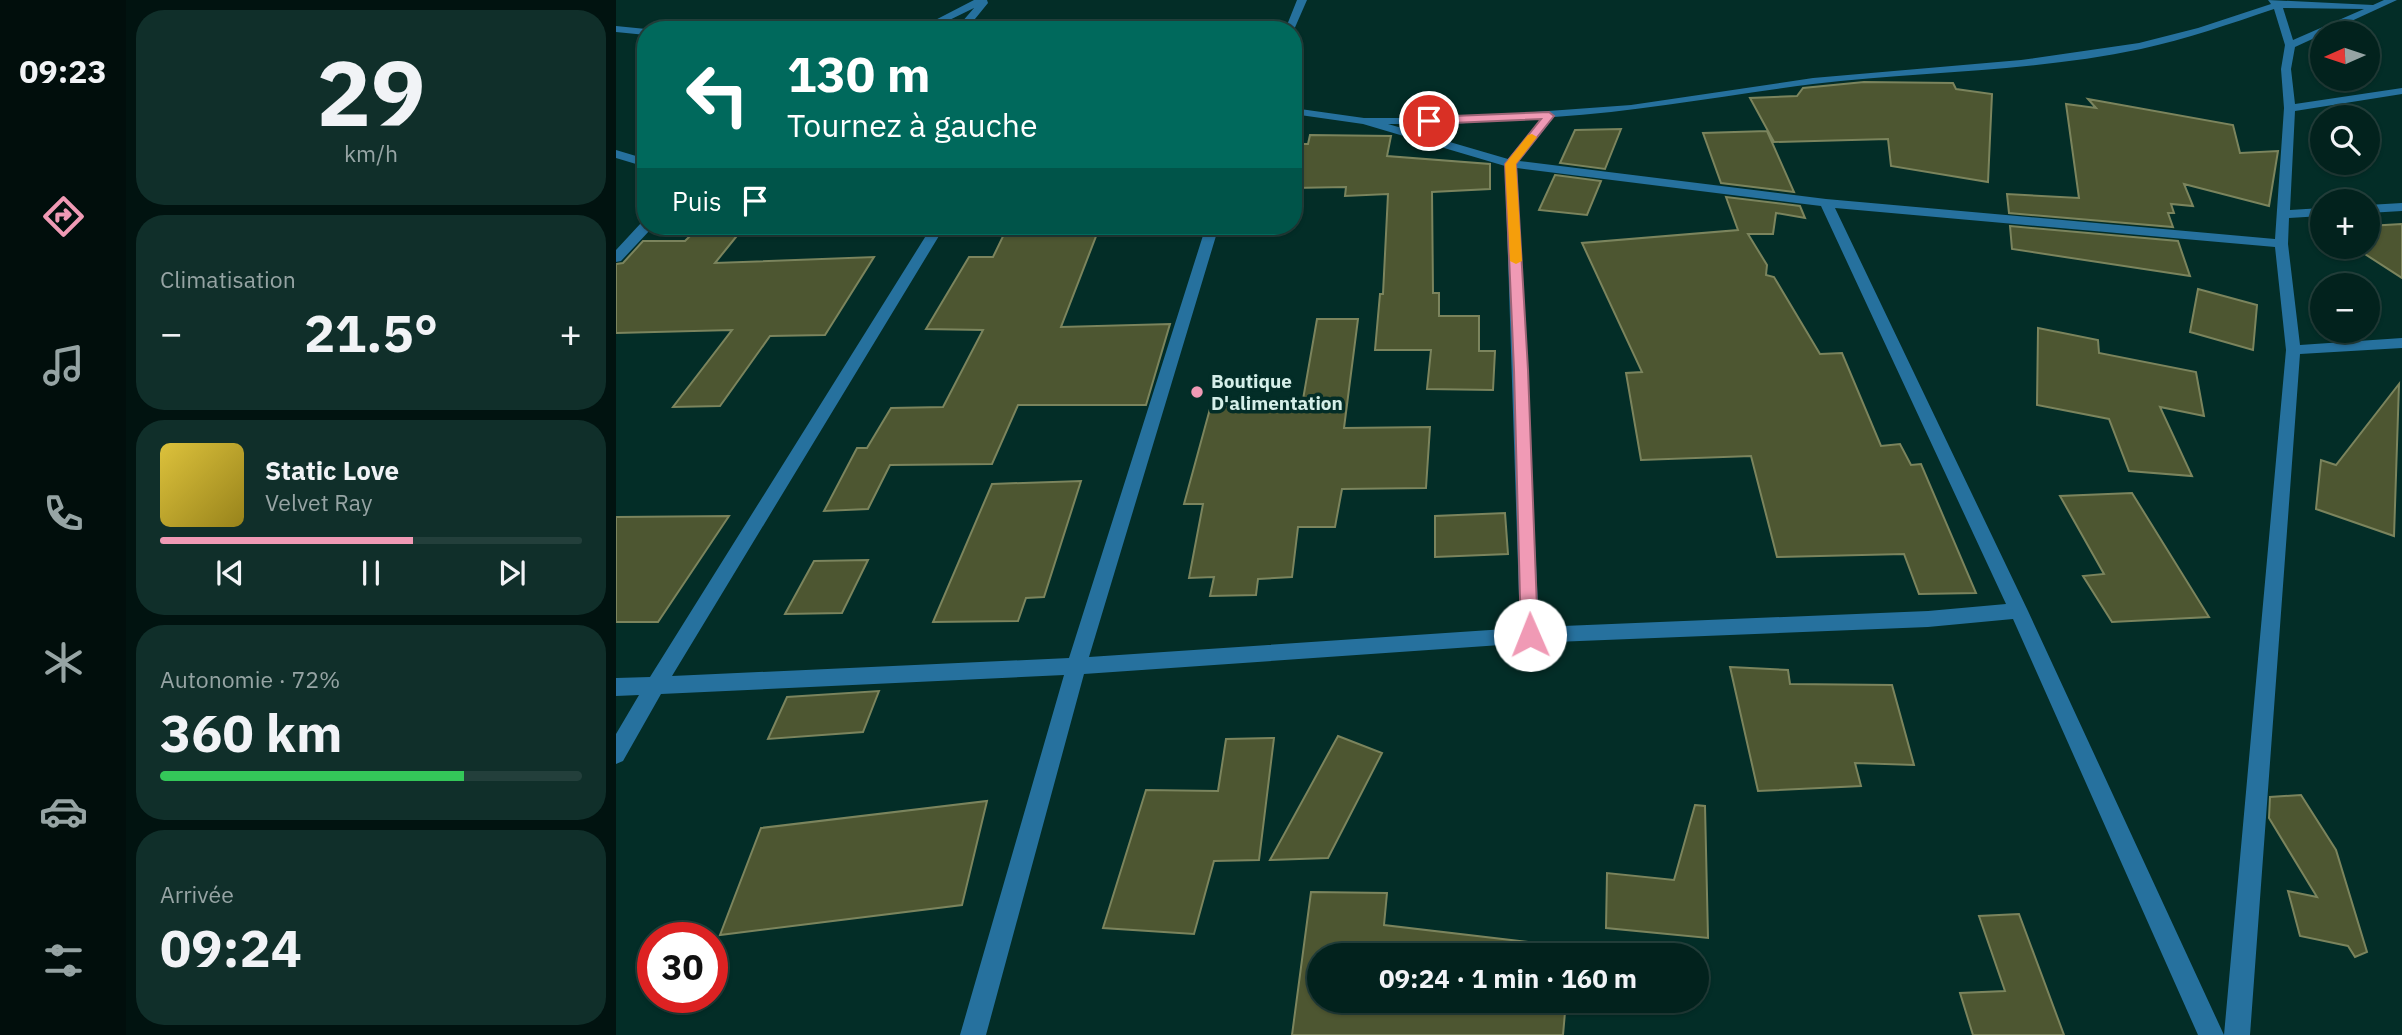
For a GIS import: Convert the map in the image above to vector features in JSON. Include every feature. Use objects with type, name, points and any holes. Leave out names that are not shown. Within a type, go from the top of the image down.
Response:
[{"type":"street","points":[[939,21],[984,0]]},
{"type":"street","points":[[967,21],[984,0]]},
{"type":"street","points":[[1294,21],[1302,0]]},
{"type":"street","points":[[2290,45],[2375,6],[2394,0],[2402,3]]},
{"type":"street","points":[[1302,112],[1364,121],[1451,121],[1631,108],[1813,81],[2021,63],[2139,46],[2202,30],[2275,2],[2375,6]]},
{"type":"street","points":[[2237,1035],[2293,350],[2281,244],[2290,108],[2286,69],[2290,45],[2275,2]]},
{"type":"street","points":[[616,29],[637,31]]},
{"type":"street","points":[[2290,108],[2402,91]]},
{"type":"street","points":[[1530,635],[1522,384],[1511,164],[1549,116]]},
{"type":"street","points":[[1364,121],[1511,164],[1826,204],[2281,244]]},
{"type":"street","points":[[616,154],[637,160]]},
{"type":"street","points":[[1826,204],[2019,611],[2211,1035]]},
{"type":"street","points":[[2380,208],[2402,207]]},
{"type":"street","points":[[2285,214],[2310,213]]},
{"type":"street","points":[[616,258],[638,235]]},
{"type":"street","points":[[616,754],[655,686],[933,235]]},
{"type":"street","points":[[973,1035],[1076,666],[1209,235]]},
{"type":"street","points":[[2293,350],[2402,343]]},
{"type":"street","points":[[616,687],[1076,666],[1530,635],[1928,619],[2019,611]]},
{"type":"building","points":[[1864,82],[1953,83],[1956,89],[1992,94],[1988,182],[1891,166],[1888,139],[1774,142],[1750,98],[1797,96],[1803,88]]},
{"type":"building","points":[[2088,99],[2233,125],[2240,153],[2278,151],[2269,206],[2184,184],[2193,206],[2171,204],[2174,213],[2168,213],[2173,227],[2009,213],[2007,194],[2079,198],[2066,104],[2096,108]]},
{"type":"building","points":[[1621,129],[1605,169],[1560,163],[1575,130]]},
{"type":"building","points":[[1767,131],[1794,192],[1721,183],[1703,133]]},
{"type":"building","points":[[1310,135],[1391,136],[1387,156],[1490,164],[1490,189],[1432,192],[1433,293],[1439,293],[1439,316],[1479,316],[1479,351],[1495,351],[1493,390],[1427,389],[1431,350],[1375,350],[1380,294],[1383,294],[1388,194],[1345,196],[1346,187],[1302,188],[1302,144],[1308,144]]},
{"type":"building","points":[[1555,175],[1601,181],[1587,215],[1539,210]]},
{"type":"building","points":[[1726,197],[1800,206],[1805,218],[1776,213],[1773,234],[1748,234],[1767,265],[1766,275],[1774,277],[1820,354],[1842,353],[1881,446],[1900,444],[1911,465],[1921,464],[1976,593],[1919,594],[1904,554],[1777,557],[1751,456],[1641,460],[1626,373],[1642,372],[1582,243],[1738,230]]},
{"type":"building","points":[[2402,224],[2402,278],[2373,259],[2380,259],[2380,225]]},
{"type":"building","points":[[2010,226],[2178,241],[2190,276],[2012,249]]},
{"type":"building","points":[[691,235],[738,235],[715,263],[874,257],[825,335],[770,336],[720,406],[673,407],[732,330],[616,333],[616,264],[623,263],[643,241],[685,241]]},
{"type":"building","points":[[1004,235],[1097,235],[1061,327],[1170,324],[1146,405],[1018,405],[992,464],[890,465],[868,509],[824,511],[857,448],[867,448],[891,408],[943,407],[983,330],[926,329],[969,257],[993,257]]},
{"type":"building","points":[[2198,289],[2257,305],[2253,350],[2190,332]]},
{"type":"building","points":[[1317,319],[1358,319],[1344,428],[1430,427],[1426,488],[1342,489],[1335,527],[1298,527],[1292,577],[1258,579],[1256,595],[1210,596],[1214,577],[1189,578],[1203,504],[1184,504],[1211,405],[1301,411]]},
{"type":"building","points":[[2038,328],[2098,340],[2099,353],[2196,372],[2204,416],[2160,407],[2192,476],[2129,471],[2109,419],[2037,405]]},
{"type":"building","points":[[2399,384],[2394,536],[2316,509],[2321,460],[2336,465]]},
{"type":"building","points":[[1081,481],[1044,597],[1026,598],[1018,621],[933,622],[992,484]]},
{"type":"building","points":[[2132,493],[2209,617],[2112,622],[2083,576],[2104,574],[2060,496]]},
{"type":"building","points":[[1505,513],[1508,554],[1435,557],[1435,516]]},
{"type":"building","points":[[729,516],[658,622],[616,622],[616,517]]},
{"type":"building","points":[[868,560],[842,613],[785,614],[814,561]]},
{"type":"building","points":[[1730,667],[1788,670],[1790,684],[1892,685],[1914,765],[1855,763],[1861,786],[1758,791]]},
{"type":"building","points":[[879,691],[863,732],[768,739],[787,697]]},
{"type":"building","points":[[1338,736],[1382,753],[1328,858],[1270,860]]},
{"type":"building","points":[[1274,738],[1259,860],[1214,861],[1194,934],[1103,928],[1146,790],[1218,791],[1226,739]]},
{"type":"building","points":[[2301,795],[2336,850],[2367,952],[2355,957],[2348,946],[2300,936],[2288,891],[2317,897],[2269,818],[2270,797]]},
{"type":"building","points":[[987,801],[962,905],[728,934],[728,922],[725,922],[761,828]]},
{"type":"building","points":[[1695,805],[1705,806],[1708,938],[1606,928],[1607,873],[1674,880]]},
{"type":"building","points":[[1311,892],[1387,893],[1384,925],[1536,943],[1307,943],[1307,1013],[1565,1013],[1563,1035],[1292,1035]]},
{"type":"building","points":[[2019,914],[2064,1035],[1973,1035],[1960,993],[2005,991],[1979,916]]},
{"type":"slow traffic","points":[[1516,261],[1511,164],[1532,137]]},
{"type":"place","name":"Boutique D'alimentation","points":[[1197,392]]},
{"type":"route","points":[[1429,121],[1549,116],[1511,164],[1530,635]]}]
